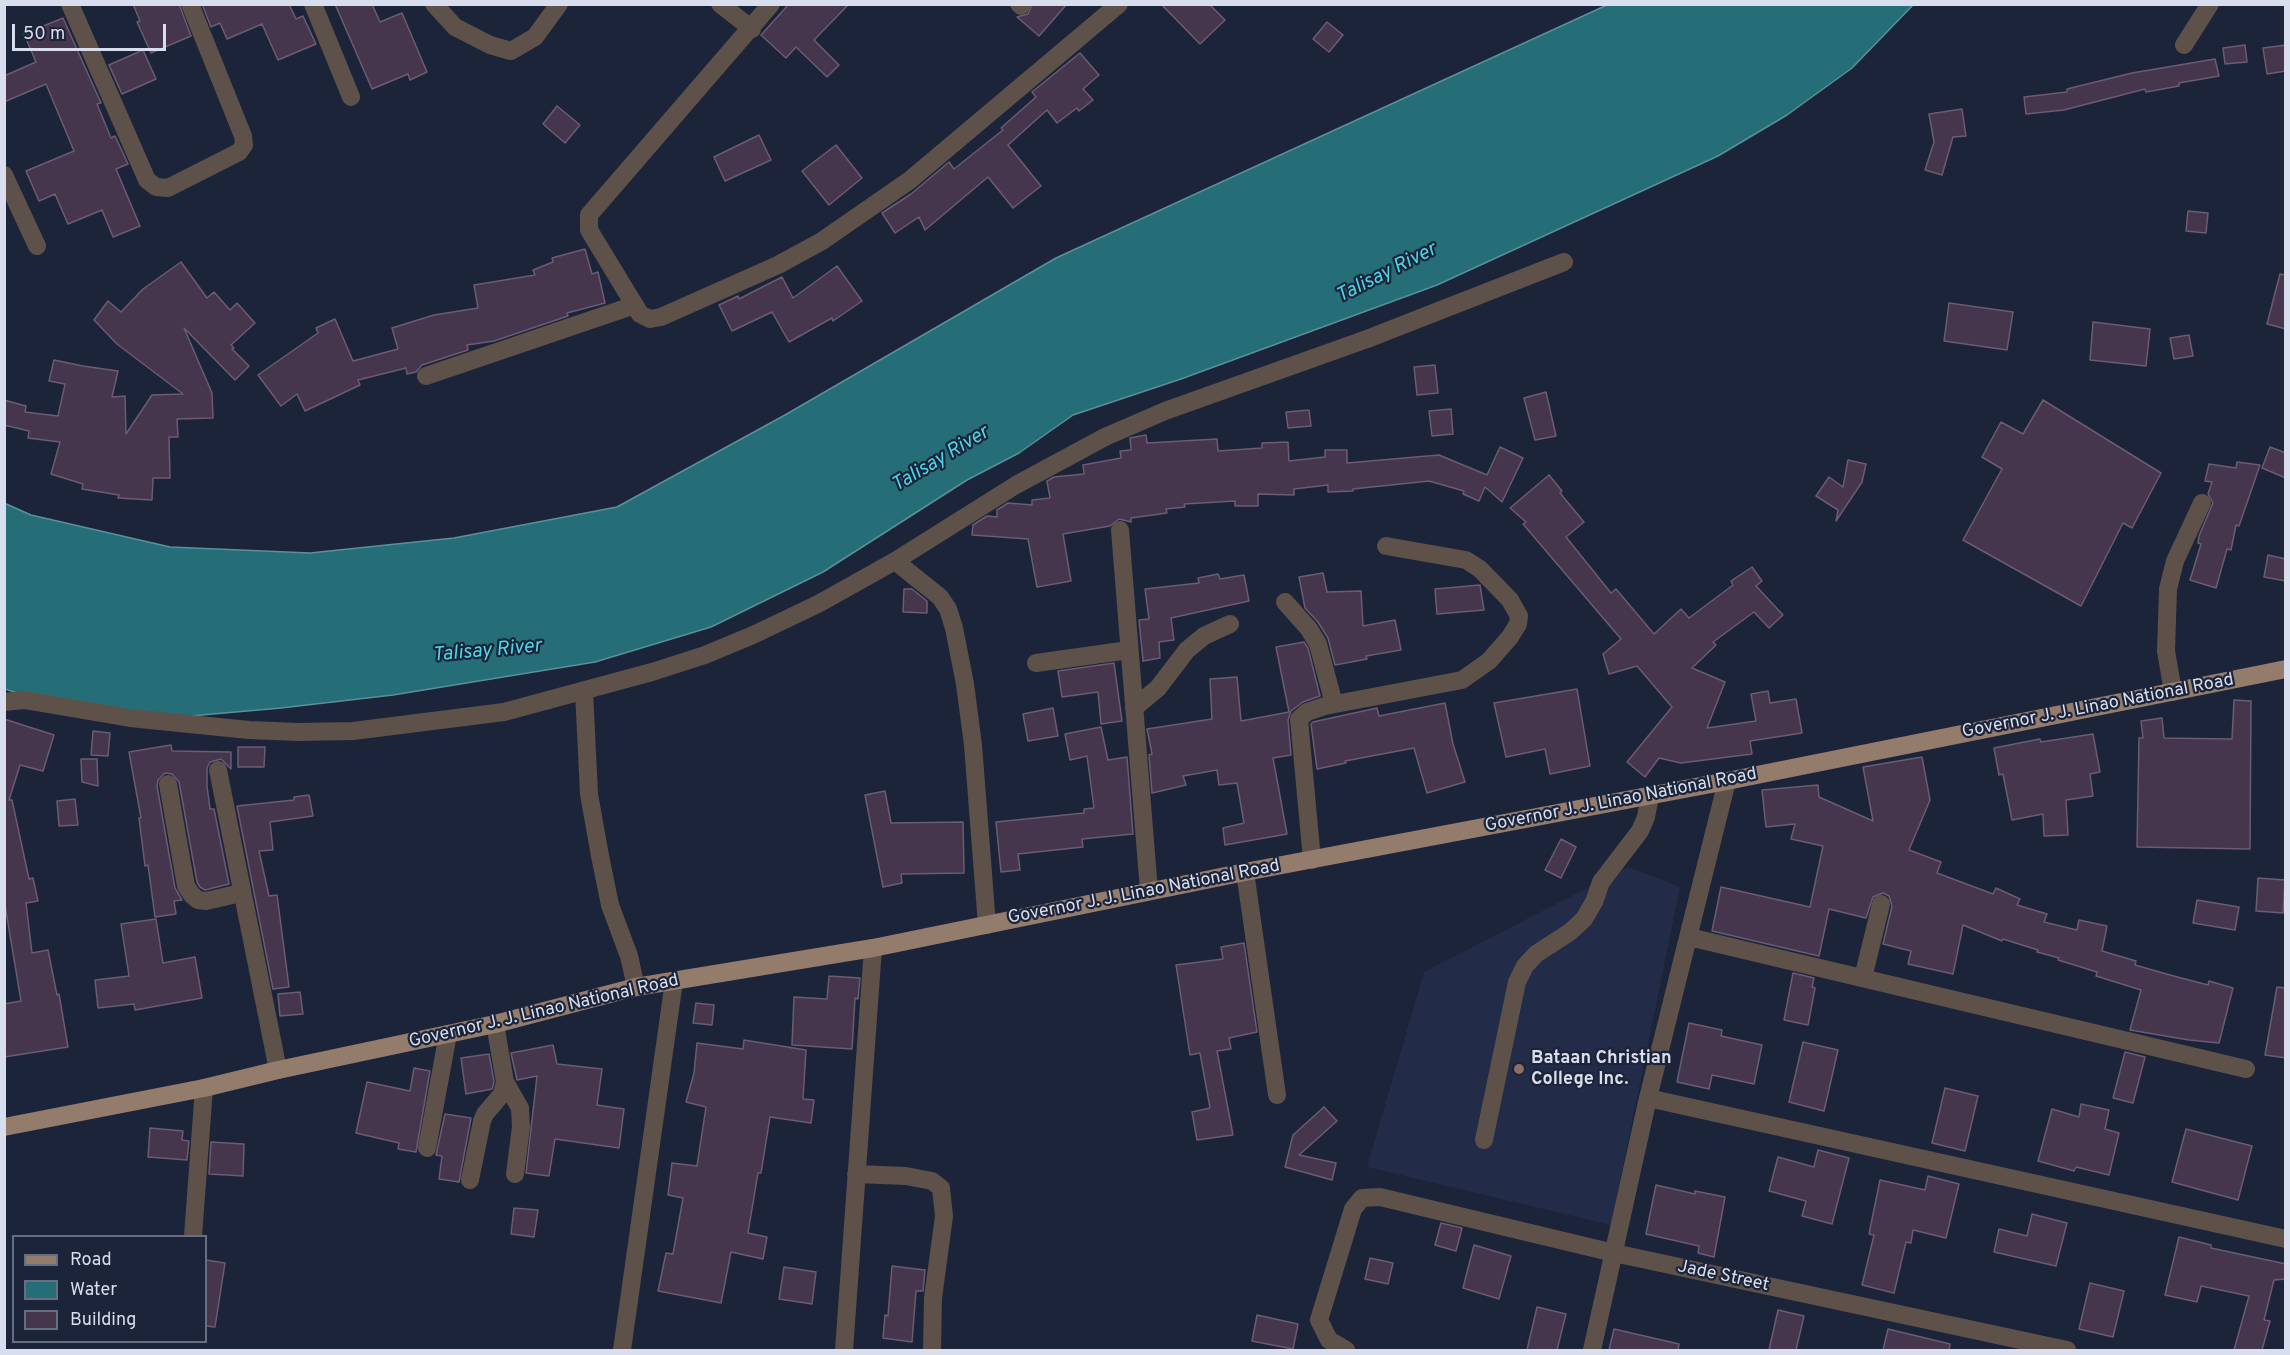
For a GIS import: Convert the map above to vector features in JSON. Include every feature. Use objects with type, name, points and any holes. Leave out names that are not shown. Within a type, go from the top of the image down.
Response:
[{"type":"main road","name":"Governor J. J. Linao National Road","points":[[5,1127],[204,1088],[495,1024],[636,987],[873,948],[1245,872],[1728,781],[2286,669]]},
{"type":"street","points":[[70,4],[147,180],[156,187],[168,188],[239,152],[244,145],[240,127],[190,4]]},
{"type":"street","points":[[313,4],[351,97]]},
{"type":"street","points":[[434,4],[455,27],[490,45],[511,51],[535,37],[559,4]]},
{"type":"street","points":[[720,4],[752,29]]},
{"type":"street","points":[[771,4],[752,29],[589,215],[589,230],[640,314],[650,318],[661,317],[778,266],[822,241],[910,180],[1119,4]]},
{"type":"street","points":[[2184,45],[2210,4]]},
{"type":"street","points":[[4,175],[37,246]]},
{"type":"street","points":[[4,702],[24,700],[130,718],[249,730],[309,732],[363,730],[504,712],[584,691],[694,659],[744,639],[818,604],[896,561],[985,503],[1105,436],[1166,411],[1367,339],[1564,262]]},
{"type":"street","points":[[426,376],[635,304]]},
{"type":"street","points":[[2173,692],[2166,651],[2168,589],[2175,561],[2202,503]]},
{"type":"street","points":[[1120,530],[1149,891]]},
{"type":"street","points":[[1312,860],[1299,719],[1307,712],[1334,705],[1462,680],[1489,661],[1518,624],[1519,616],[1510,600],[1480,569],[1466,561],[1386,546]]},
{"type":"street","points":[[896,561],[940,597],[948,609],[954,628],[965,684],[973,745],[987,925]]},
{"type":"street","points":[[1285,602],[1309,629],[1318,644],[1334,705]]},
{"type":"street","points":[[1134,708],[1158,687],[1186,650],[1204,636],[1230,624]]},
{"type":"street","points":[[1036,663],[1130,650]]},
{"type":"street","points":[[584,691],[586,760],[591,805],[610,905],[629,956],[636,987]]},
{"type":"street","points":[[218,770],[278,1070]]},
{"type":"street","points":[[1592,1350],[1648,1098],[1728,781]]},
{"type":"street","points":[[168,784],[186,886],[192,895],[198,900],[206,901],[241,893]]},
{"type":"street","points":[[1484,1140],[1517,982],[1525,966],[1536,954],[1570,932],[1584,919],[1594,902],[1601,882],[1640,831],[1646,817],[1650,796]]},
{"type":"street","points":[[1245,872],[1277,1095]]},
{"type":"street","points":[[1863,978],[1881,904]]},
{"type":"street","points":[[1689,937],[2247,1069]]},
{"type":"street","points":[[844,1350],[873,948]]},
{"type":"street","points":[[622,1350],[674,981]]},
{"type":"street","points":[[495,1024],[505,1082],[520,1108],[521,1127],[515,1174]]},
{"type":"street","points":[[427,1148],[448,1034]]},
{"type":"street","points":[[470,1180],[482,1121],[502,1094],[505,1082]]},
{"type":"street","points":[[194,1235],[204,1088]]},
{"type":"street","points":[[1648,1098],[2286,1239]]},
{"type":"street","points":[[856,1174],[906,1176],[932,1181],[941,1188],[944,1216],[934,1290],[933,1350]]},
{"type":"street","name":"Jade Street","points":[[1346,1350],[1329,1340],[1319,1320],[1353,1209],[1362,1198],[1380,1197],[1614,1253],[2067,1350]]},
{"type":"shaded area","name":"Bataan Christian College Inc.","points":[[1628,867],[1680,887],[1611,1225],[1367,1167],[1424,972]]},
{"type":"water","name":"Talisay River","points":[[1607,5],[1913,5],[1852,68],[1787,115],[1718,156],[1437,285],[1181,379],[1073,415],[1019,453],[967,480],[823,572],[711,627],[595,662],[393,695],[179,717],[29,697],[5,689],[4,503],[31,515],[170,547],[310,553],[454,538],[617,507],[785,415],[1056,258]]},
{"type":"building","points":[[133,4],[179,4],[191,36],[151,53],[137,22],[140,21]]},
{"type":"building","points":[[202,4],[289,4],[296,19],[303,16],[316,44],[278,60],[262,24],[227,39],[220,23],[211,27]]},
{"type":"building","points":[[335,4],[372,4],[380,22],[402,13],[427,72],[410,80],[408,74],[372,89]]},
{"type":"building","points":[[789,4],[849,4],[814,40],[839,65],[827,77],[796,47],[786,58],[761,35]]},
{"type":"building","points":[[1032,4],[1067,4],[1039,36],[1017,17],[1028,14]]},
{"type":"building","points":[[1161,4],[1209,4],[1225,20],[1200,44]]},
{"type":"building","points":[[63,18],[101,103],[97,104],[111,138],[115,136],[128,164],[116,169],[140,226],[113,237],[102,210],[68,224],[55,194],[39,201],[26,171],[74,151],[46,84],[4,102],[4,76],[36,62],[24,34]]},
{"type":"building","points":[[1327,22],[1343,35],[1329,52],[1313,39]]},
{"type":"building","points":[[2245,45],[2247,62],[2225,64],[2223,48]]},
{"type":"building","points":[[2286,45],[2286,71],[2267,74],[2263,48]]},
{"type":"building","points":[[143,50],[156,79],[122,94],[109,65]]},
{"type":"building","points":[[1080,53],[1099,75],[1083,89],[1093,100],[1079,111],[1077,108],[1057,123],[1047,110],[1008,145],[1041,186],[1013,208],[988,177],[925,230],[919,217],[895,233],[882,213],[911,194],[949,162],[954,169],[1003,130],[1001,128],[1036,97],[1032,92]]},
{"type":"building","points":[[2215,59],[2219,76],[2146,92],[2145,89],[2064,110],[2026,114],[2024,97],[2067,92],[2067,89],[2132,73]]},
{"type":"building","points":[[557,106],[580,125],[565,143],[543,124]]},
{"type":"building","points":[[1962,109],[1966,136],[1953,137],[1942,175],[1925,170],[1934,142],[1929,114]]},
{"type":"building","points":[[759,135],[771,160],[725,181],[714,157]]},
{"type":"building","points":[[836,145],[862,178],[829,205],[802,171]]},
{"type":"building","points":[[2188,211],[2208,213],[2206,233],[2186,231]]},
{"type":"building","points":[[585,249],[592,274],[598,272],[605,303],[567,313],[568,316],[494,341],[467,345],[468,350],[422,365],[416,372],[407,374],[406,368],[358,380],[360,385],[305,411],[297,394],[281,406],[258,375],[318,333],[316,328],[335,319],[353,361],[398,349],[392,328],[434,315],[478,308],[474,285],[535,275],[533,270],[553,262],[552,258]]},
{"type":"building","points":[[181,262],[207,298],[214,292],[230,310],[237,303],[255,323],[231,345],[234,348],[232,349],[249,366],[235,380],[184,328],[212,393],[213,418],[177,419],[178,437],[169,437],[170,478],[153,478],[152,500],[118,498],[119,495],[82,489],[83,484],[51,474],[60,442],[28,438],[29,431],[4,425],[4,400],[26,406],[25,412],[58,416],[65,384],[49,381],[54,360],[118,371],[112,397],[125,396],[126,434],[152,395],[183,394],[117,344],[94,320],[108,301],[121,312],[143,289]]},
{"type":"building","points":[[837,266],[862,301],[833,321],[832,318],[789,342],[772,312],[732,331],[719,305],[738,296],[739,299],[782,277],[793,298]]},
{"type":"building","points":[[2280,274],[2286,275],[2286,329],[2267,324]]},
{"type":"building","points":[[1949,303],[2013,312],[2007,350],[1944,341]]},
{"type":"building","points":[[2093,322],[2150,329],[2146,366],[2090,360]]},
{"type":"building","points":[[2189,335],[2193,356],[2174,359],[2170,338]]},
{"type":"building","points":[[1435,365],[1438,393],[1417,395],[1414,367]]},
{"type":"building","points":[[1546,392],[1556,436],[1535,440],[1524,398]]},
{"type":"building","points":[[2043,400],[2161,473],[2132,528],[2123,523],[2081,606],[1963,540],[2002,469],[1982,457],[2001,422],[2023,434]]},
{"type":"building","points":[[1451,409],[1453,434],[1432,436],[1429,411]]},
{"type":"building","points":[[1309,410],[1311,426],[1288,428],[1286,412]]},
{"type":"building","points":[[1146,435],[1147,443],[1217,439],[1218,451],[1262,448],[1262,443],[1288,442],[1289,461],[1325,457],[1325,450],[1347,450],[1347,463],[1439,455],[1487,475],[1500,447],[1523,458],[1502,502],[1485,487],[1479,501],[1463,494],[1464,491],[1429,481],[1328,492],[1328,485],[1294,489],[1294,495],[1258,494],[1258,506],[1235,506],[1235,501],[1184,504],[1185,507],[1166,509],[1167,513],[1131,518],[1131,522],[1119,519],[1110,526],[1063,534],[1071,581],[1037,587],[1028,539],[972,535],[973,525],[987,516],[997,517],[997,510],[1008,503],[1032,505],[1032,500],[1050,498],[1047,481],[1054,477],[1084,474],[1083,465],[1121,458],[1120,451],[1131,450],[1130,438]]},
{"type":"building","points":[[2270,447],[2286,453],[2286,478],[2262,468]]},
{"type":"building","points":[[1848,460],[1866,464],[1862,482],[1836,521],[1838,510],[1816,496],[1829,477],[1843,487]]},
{"type":"building","points":[[2237,462],[2260,465],[2239,526],[2236,525],[2231,550],[2227,549],[2216,588],[2190,580],[2201,544],[2198,543],[2199,536],[2213,503],[2208,494],[2212,482],[2205,481],[2209,464],[2236,468]]},
{"type":"building","points":[[1549,475],[1562,491],[1560,493],[1584,522],[1566,537],[1611,593],[1616,589],[1654,634],[1681,609],[1689,618],[1733,585],[1731,581],[1752,567],[1762,581],[1756,586],[1783,615],[1769,628],[1754,612],[1713,642],[1716,645],[1692,668],[1725,682],[1707,728],[1756,721],[1751,694],[1768,691],[1770,703],[1796,699],[1802,733],[1750,741],[1752,754],[1681,763],[1659,758],[1645,777],[1627,762],[1672,707],[1637,666],[1609,674],[1603,654],[1621,639],[1523,524],[1526,522],[1510,508]]},
{"type":"building","points":[[2268,555],[2286,559],[2286,581],[2264,577]]},
{"type":"building","points":[[1323,573],[1327,592],[1361,591],[1363,626],[1395,620],[1401,650],[1366,656],[1367,659],[1335,665],[1328,638],[1305,608],[1299,577]]},
{"type":"building","points":[[1218,574],[1220,579],[1244,575],[1249,601],[1171,618],[1174,640],[1159,642],[1160,658],[1143,661],[1139,620],[1149,619],[1145,589],[1199,583],[1198,578]]},
{"type":"building","points":[[1480,585],[1484,610],[1437,614],[1435,589]]},
{"type":"building","points":[[904,589],[912,589],[927,601],[927,613],[903,612]]},
{"type":"building","points":[[1304,642],[1308,648],[1320,696],[1303,702],[1291,711],[1288,720],[1291,755],[1273,758],[1287,834],[1225,845],[1223,828],[1244,823],[1237,783],[1219,785],[1217,770],[1183,776],[1186,785],[1152,793],[1149,755],[1152,754],[1147,729],[1212,719],[1210,679],[1237,677],[1241,721],[1289,712],[1276,647]]},
{"type":"building","points":[[1114,663],[1122,721],[1101,724],[1098,692],[1062,697],[1058,671]]},
{"type":"building","points":[[1577,689],[1590,766],[1550,774],[1545,749],[1506,757],[1494,703]]},
{"type":"building","points":[[2234,700],[2251,701],[2250,849],[2137,847],[2139,738],[2143,738],[2141,721],[2162,718],[2164,738],[2232,739]]},
{"type":"building","points":[[1445,703],[1453,744],[1465,782],[1427,793],[1414,748],[1345,761],[1346,763],[1317,769],[1311,724],[1313,722],[1377,708],[1379,716]]},
{"type":"building","points":[[1053,708],[1058,736],[1028,741],[1023,714]]},
{"type":"building","points":[[4,719],[54,735],[43,771],[20,765],[9,800],[12,800],[29,879],[33,878],[38,901],[26,903],[32,953],[48,950],[57,995],[59,994],[68,1047],[4,1057],[4,1004],[21,1001],[4,899]]},
{"type":"building","points":[[1101,727],[1108,760],[1127,757],[1133,834],[1082,839],[1083,847],[1018,854],[1020,870],[1001,872],[996,822],[1084,813],[1084,809],[1094,808],[1087,756],[1070,760],[1065,734]]},
{"type":"building","points":[[93,731],[110,733],[108,756],[91,755]]},
{"type":"building","points":[[2093,734],[2100,772],[2090,774],[2093,796],[2066,800],[2068,835],[2044,836],[2043,814],[2012,820],[2003,774],[1999,775],[1994,748],[2040,739],[2041,742]]},
{"type":"building","points":[[171,745],[172,751],[231,752],[231,769],[221,759],[210,762],[207,768],[210,809],[214,809],[229,884],[205,890],[197,882],[179,782],[172,774],[165,773],[158,780],[157,786],[175,888],[182,900],[174,901],[176,914],[155,917],[148,865],[145,866],[139,818],[141,818],[129,752]]},
{"type":"building","points":[[238,747],[265,747],[264,767],[238,767]]},
{"type":"building","points":[[1922,757],[1930,800],[1909,850],[1941,862],[1937,873],[1993,894],[1996,888],[2020,899],[2017,905],[2047,914],[2044,922],[2077,930],[2079,920],[2107,926],[2102,951],[2136,961],[2135,965],[2170,975],[2208,985],[2209,981],[2233,988],[2219,1043],[2130,1030],[2141,990],[2096,976],[2097,972],[2058,960],[2059,958],[2037,952],[2038,950],[2003,939],[2002,941],[1963,925],[1953,974],[1908,964],[1911,951],[1883,944],[1892,906],[1889,896],[1883,893],[1873,897],[1866,918],[1829,909],[1819,956],[1712,931],[1721,887],[1810,907],[1823,846],[1791,839],[1795,824],[1766,827],[1762,790],[1818,785],[1819,797],[1873,821],[1863,767]]},
{"type":"building","points":[[81,759],[97,759],[98,786],[82,782]]},
{"type":"building","points":[[885,791],[891,823],[963,822],[964,873],[901,874],[902,883],[883,887],[865,795]]},
{"type":"building","points":[[309,795],[313,816],[270,822],[273,850],[259,851],[269,896],[277,895],[289,987],[273,989],[237,806],[294,800],[294,797]]},
{"type":"building","points":[[75,799],[78,825],[59,826],[57,801]]},
{"type":"building","points":[[1561,839],[1576,847],[1561,878],[1545,870]]},
{"type":"building","points":[[2258,878],[2285,880],[2283,913],[2256,911]]},
{"type":"building","points":[[2197,900],[2239,907],[2235,930],[2193,923]]},
{"type":"building","points":[[156,919],[163,963],[195,957],[202,998],[135,1010],[134,1004],[98,1008],[95,980],[129,976],[121,924]]},
{"type":"building","points":[[1244,943],[1257,1032],[1229,1038],[1231,1049],[1217,1051],[1233,1135],[1197,1140],[1192,1112],[1210,1108],[1200,1053],[1190,1055],[1176,965],[1223,959],[1221,947]]},
{"type":"building","points":[[1793,973],[1814,978],[1812,987],[1815,988],[1808,1025],[1784,1020]]},
{"type":"building","points":[[829,976],[860,978],[858,999],[855,998],[852,1049],[792,1045],[794,997],[827,999]]},
{"type":"building","points":[[2277,987],[2286,988],[2286,1058],[2265,1055]]},
{"type":"building","points":[[300,992],[303,1014],[280,1016],[278,994]]},
{"type":"building","points":[[696,1003],[714,1005],[712,1025],[693,1023]]},
{"type":"building","points":[[1689,1023],[1722,1030],[1721,1036],[1762,1045],[1754,1084],[1712,1075],[1709,1089],[1677,1082]]},
{"type":"building","points":[[744,1040],[806,1050],[803,1099],[814,1100],[811,1123],[770,1117],[748,1233],[767,1237],[763,1259],[731,1252],[721,1303],[658,1291],[666,1253],[673,1254],[683,1198],[668,1195],[672,1163],[697,1166],[706,1107],[686,1102],[694,1073],[697,1043],[743,1049]]},
{"type":"building","points":[[1803,1042],[1838,1050],[1824,1111],[1789,1102]]},
{"type":"building","points":[[553,1045],[557,1064],[602,1069],[597,1105],[624,1109],[619,1148],[555,1139],[549,1176],[526,1173],[537,1076],[517,1080],[511,1053]]},
{"type":"building","points":[[2125,1052],[2145,1057],[2133,1103],[2113,1098]]},
{"type":"building","points":[[489,1054],[494,1082],[492,1089],[466,1094],[461,1058]]},
{"type":"building","points":[[414,1068],[430,1071],[416,1152],[398,1149],[399,1143],[356,1133],[367,1082],[410,1091]]},
{"type":"building","points":[[1945,1088],[1978,1096],[1965,1151],[1932,1143]]},
{"type":"building","points":[[2081,1104],[2109,1110],[2105,1129],[2119,1133],[2109,1175],[2076,1167],[2074,1171],[2038,1161],[2052,1109],[2079,1117]]},
{"type":"building","points":[[1324,1107],[1337,1121],[1299,1155],[1336,1163],[1332,1180],[1285,1167],[1293,1135]]},
{"type":"building","points":[[445,1114],[471,1118],[459,1182],[439,1179],[442,1156],[436,1155]]},
{"type":"building","points":[[150,1128],[183,1131],[182,1140],[189,1141],[187,1160],[148,1157]]},
{"type":"building","points":[[2186,1129],[2252,1146],[2238,1200],[2172,1182]]},
{"type":"building","points":[[211,1142],[244,1144],[243,1176],[209,1174]]},
{"type":"building","points":[[1818,1150],[1849,1158],[1832,1224],[1802,1216],[1806,1201],[1769,1191],[1778,1157],[1814,1167]]},
{"type":"building","points":[[1928,1176],[1959,1184],[1946,1238],[1913,1230],[1911,1243],[1906,1242],[1894,1293],[1862,1285],[1874,1235],[1869,1234],[1880,1180],[1925,1190]]},
{"type":"building","points":[[1656,1185],[1695,1194],[1695,1191],[1725,1197],[1714,1257],[1698,1253],[1699,1246],[1646,1234]]},
{"type":"building","points":[[514,1208],[538,1210],[534,1237],[511,1234]]},
{"type":"building","points":[[2032,1214],[2067,1223],[2056,1266],[1994,1252],[1999,1229],[2027,1236]]},
{"type":"building","points":[[1441,1223],[1462,1228],[1456,1251],[1435,1245]]},
{"type":"building","points":[[2179,1237],[2211,1245],[2211,1248],[2286,1264],[2286,1279],[2274,1280],[2264,1320],[2270,1321],[2262,1350],[2234,1350],[2249,1296],[2201,1286],[2197,1302],[2165,1295]]},
{"type":"building","points":[[1474,1245],[1511,1256],[1499,1299],[1463,1288]]},
{"type":"building","points":[[1370,1258],[1393,1263],[1388,1284],[1365,1279]]},
{"type":"building","points":[[207,1260],[225,1263],[215,1327],[207,1326]]},
{"type":"building","points":[[892,1266],[925,1270],[923,1291],[916,1291],[912,1342],[883,1338],[885,1315],[888,1316]]},
{"type":"building","points":[[784,1267],[816,1272],[812,1304],[779,1299]]},
{"type":"building","points":[[2090,1283],[2124,1291],[2113,1337],[2079,1329]]},
{"type":"building","points":[[1537,1307],[1566,1314],[1557,1350],[1527,1350]]},
{"type":"building","points":[[1778,1310],[1804,1316],[1796,1350],[1769,1350]]},
{"type":"building","points":[[1257,1315],[1298,1324],[1293,1349],[1252,1341]]},
{"type":"building","points":[[1614,1329],[1679,1344],[1678,1350],[1609,1350]]},
{"type":"building","points":[[1888,1329],[1950,1344],[1949,1350],[1883,1350]]},
{"type":"place","name":"Bataan Christian College Inc.","points":[[1519,1069]]}]
